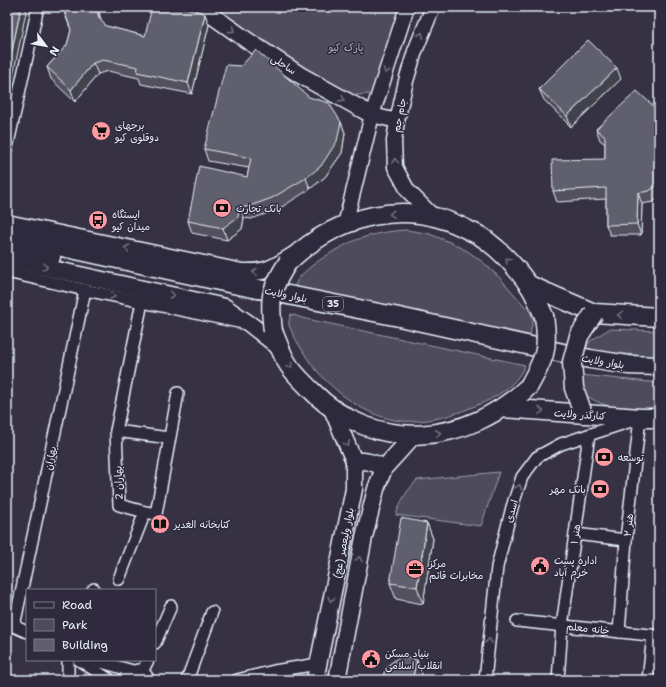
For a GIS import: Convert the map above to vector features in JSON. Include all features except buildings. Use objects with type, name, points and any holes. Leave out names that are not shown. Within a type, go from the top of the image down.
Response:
[{"type":"main road","name":"ساحلی","points":[[200,7],[300,75],[372,115]]},
{"type":"main road","points":[[7,223],[242,272],[257,272],[276,266],[318,238],[344,224],[374,215],[403,213],[432,215],[459,225],[485,239],[508,259],[529,285],[544,316],[547,334],[546,353],[539,369],[529,386],[502,408],[472,423],[443,432],[414,435],[385,432],[371,428],[344,416],[320,399],[287,363],[273,331],[271,294],[278,278],[288,262],[302,249]]},
{"type":"main road","name":"بلوار ولایت","points":[[7,235],[233,284],[399,317],[590,359],[628,365],[659,366]]},
{"type":"main road","name":"بلوار ولایت","points":[[7,248],[230,293],[587,369],[621,375],[659,378]]},
{"type":"main road","points":[[7,259],[225,307],[280,348]]},
{"type":"main road","points":[[529,285],[594,313],[659,317]]},
{"type":"main road","points":[[583,414],[574,388],[572,362],[580,336],[594,313]]},
{"type":"main road","name":"بلوار ولیعصر (عج)","points":[[315,680],[354,489],[354,462],[332,408]]},
{"type":"main road","name":"کنارگذر ولایت","points":[[502,408],[640,418],[659,418]]},
{"type":"main road","name":"بلوار ولیعصر (عج)","points":[[337,680],[364,537],[376,489],[384,468],[414,435]]},
{"type":"main road","points":[[354,462],[364,460],[375,463],[384,468]]},
{"type":"street","points":[[7,148],[10,116],[38,7]]},
{"type":"street","points":[[344,224],[372,115],[407,7]]},
{"type":"street","name":"جام جم","points":[[432,215],[408,191],[396,167],[394,141],[406,82],[415,51],[433,7]]},
{"type":"street","points":[[372,115],[397,121]]},
{"type":"street","points":[[7,272],[251,325]]},
{"type":"street","name":"بهاران","points":[[11,624],[85,290]]},
{"type":"street","name":"بهاران 2","points":[[142,302],[116,430],[119,505],[145,512]]},
{"type":"street","points":[[119,579],[145,512],[156,514],[178,393]]},
{"type":"street","name":"اسدی","points":[[485,680],[497,567],[512,507],[522,477],[538,457],[561,444],[640,418]]},
{"type":"street","name":"هنر ۲","points":[[619,632],[626,540],[640,418]]},
{"type":"street","points":[[116,430],[169,438]]},
{"type":"street","name":"هنر ۱","points":[[558,680],[562,626],[589,435]]},
{"type":"street","points":[[575,534],[626,540]]},
{"type":"street","points":[[156,641],[171,606]]},
{"type":"street","points":[[187,680],[212,612]]},
{"type":"street","name":"خانه معلم","points":[[517,621],[656,636]]},
{"type":"street","points":[[11,624],[26,632]]},
{"type":"street","points":[[652,679],[656,636]]},
{"type":"street","points":[[68,661],[68,680]]},
{"type":"street","points":[[81,661],[110,680]]},
{"type":"street","points":[[101,661],[143,674],[156,680]]},
{"type":"street","points":[[143,674],[148,661]]},
{"type":"street","points":[[237,680],[274,671],[318,664]]},
{"type":"street","points":[[124,680],[126,676],[143,674]]},
{"type":"green space","name":"پارک کیو","points":[[213,7],[401,7],[372,94],[354,95],[301,69]]},
{"type":"green space","points":[[405,230],[427,233],[452,243],[469,252],[484,263],[499,277],[530,312],[533,319],[530,336],[294,289],[298,279],[312,266],[348,243],[385,232]]},
{"type":"green space","points":[[291,314],[302,318],[525,365],[511,385],[498,395],[466,410],[448,416],[420,421],[401,421],[387,418],[374,414],[360,407],[325,380],[315,369],[297,342],[289,324]]},
{"type":"green space","points":[[609,329],[659,331],[659,358],[601,351],[585,351],[589,342]]},
{"type":"green space","points":[[581,375],[659,383],[659,408],[628,409],[600,403],[581,392]]},
{"type":"green space","points":[[499,472],[481,526],[396,515],[404,496],[417,480]]},
{"type":"place","name":"برجهای دوقلوی کیو","points":[[101,131]]},
{"type":"place","name":"بانک تجارت","points":[[222,208]]},
{"type":"place","name":"ایستگاه میدان کیو","points":[[98,220]]},
{"type":"place","name":"توسعه","points":[[604,457]]},
{"type":"place","name":"بانک مهر","points":[[600,489]]},
{"type":"place","name":"کتابخانه الغدیر","points":[[160,524]]},
{"type":"place","name":"اداره پست خرم آباد","points":[[540,566]]},
{"type":"place","name":"مرکز مخابرات قائم","points":[[415,569]]},
{"type":"place","name":"بنیاد مسکن انقلاب اسلامی","points":[[371,659]]}]
